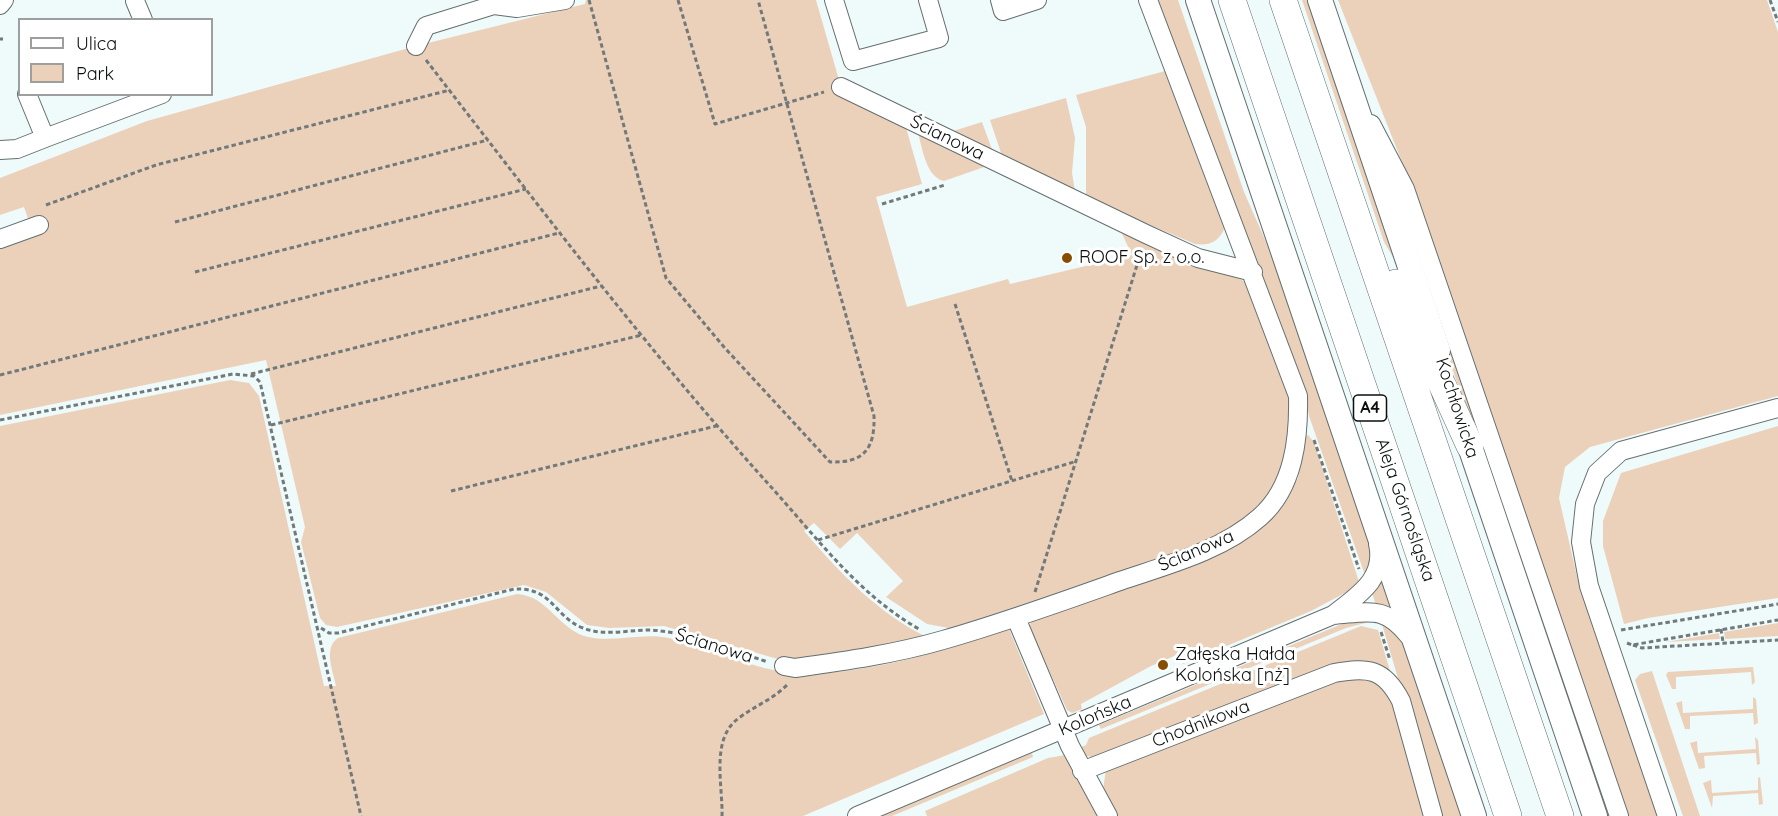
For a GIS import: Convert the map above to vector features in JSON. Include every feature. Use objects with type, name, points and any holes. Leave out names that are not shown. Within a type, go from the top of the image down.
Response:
[{"type":"highway","name":"Aleja Górnośląska","points":[[1232,0],[1508,816]]},
{"type":"highway","points":[[1283,0],[1560,816]]},
{"type":"highway","points":[[1349,190],[1391,271],[1470,446]]},
{"type":"main road","points":[[1191,0],[1210,36]]},
{"type":"main road","points":[[1198,0],[1474,816]]},
{"type":"main road","name":"Kochłowicka","points":[[1320,0],[1594,816]]},
{"type":"street","points":[[0,5],[4,0]]},
{"type":"street","points":[[416,46],[426,26],[494,3],[517,8],[565,0]]},
{"type":"street","points":[[834,0],[853,61],[939,38],[928,0]]},
{"type":"street","points":[[1000,0],[1003,11],[1037,0]]},
{"type":"street","name":"Ścianowa","points":[[789,673],[795,668],[870,657],[941,641],[1016,618],[1230,539],[1261,516],[1279,492],[1292,464],[1299,431],[1298,396],[1148,0]]},
{"type":"street","points":[[135,1],[142,18]]},
{"type":"street","points":[[1348,81],[1405,189],[1619,816]]},
{"type":"street","name":"Ścianowa","points":[[840,87],[1198,258],[1252,272]]},
{"type":"street","points":[[28,96],[45,138]]},
{"type":"street","points":[[0,150],[17,149],[157,96]]},
{"type":"street","points":[[0,239],[39,225]]},
{"type":"street","points":[[1667,816],[1611,633],[1589,586],[1581,542],[1585,504],[1597,473],[1614,456],[1636,446],[1778,408]]},
{"type":"street","points":[[1333,615],[1366,588],[1377,574],[1380,553],[1367,500]]},
{"type":"street","points":[[1333,615],[1373,612],[1394,618],[1416,645]]},
{"type":"street","name":"Kolońska","points":[[857,816],[1333,615]]},
{"type":"street","points":[[1016,618],[1082,771],[1108,816]]},
{"type":"street","name":"Chodnikowa","points":[[1082,771],[1334,674],[1360,668],[1378,673],[1392,684]]},
{"type":"street","points":[[1392,684],[1401,701],[1433,816]]},
{"type":"path","points":[[589,0],[666,278],[724,347],[830,462],[847,462],[859,458],[869,447],[874,432],[873,416],[758,0]]},
{"type":"path","points":[[678,0],[715,124],[840,87]]},
{"type":"path","points":[[1770,0],[1778,22]]},
{"type":"path","points":[[416,46],[601,286],[716,426],[818,540],[879,602],[941,641]]},
{"type":"path","points":[[46,205],[156,165],[450,90]]},
{"type":"path","points":[[175,222],[489,140]]},
{"type":"path","points":[[882,204],[945,185]]},
{"type":"path","points":[[195,272],[526,189]]},
{"type":"path","points":[[0,375],[560,233]]},
{"type":"path","points":[[1016,618],[1030,602],[1042,573],[1146,234]]},
{"type":"path","points":[[0,420],[233,374],[249,375],[601,286]]},
{"type":"path","points":[[955,304],[1012,480]]},
{"type":"path","points":[[271,425],[642,335]]},
{"type":"path","points":[[249,375],[261,382],[361,816]]},
{"type":"path","points":[[451,491],[716,426]]},
{"type":"path","points":[[1313,438],[1366,588]]},
{"type":"path","points":[[818,540],[1077,461]]},
{"type":"path","name":"Ścianowa","points":[[319,626],[329,633],[338,633],[514,589],[526,589],[548,598],[580,628],[596,632],[657,630],[676,633],[789,673]]},
{"type":"path","points":[[1778,604],[1644,624],[1611,633],[1619,641],[1642,648],[1778,640]]},
{"type":"path","points":[[1373,612],[1394,675],[1392,684]]},
{"type":"path","points":[[1632,645],[1778,620]]},
{"type":"path","points":[[1721,629],[1723,642]]},
{"type":"path","points":[[722,816],[720,767],[722,741],[734,721],[776,696],[789,673]]},
{"type":"green space","points":[[586,0],[816,0],[841,87],[905,124],[922,184],[876,197],[907,307],[1008,279],[1010,284],[1132,255],[1117,223],[1204,265],[1242,280],[1249,286],[1291,393],[1293,420],[1279,478],[1269,494],[1254,511],[1218,538],[954,629],[927,624],[886,597],[903,581],[857,533],[840,549],[814,523],[804,531],[847,578],[894,618],[931,639],[819,658],[781,660],[664,626],[609,628],[587,625],[546,592],[524,585],[337,627],[326,625],[320,618],[301,542],[305,527],[266,360],[0,415],[0,245],[30,224],[24,207],[0,215],[0,178],[147,121],[416,46],[585,4]]},
{"type":"green space","points":[[1158,0],[1178,0],[1244,192],[1278,269],[1373,549],[1366,578],[1309,416],[1306,399],[1207,138]]},
{"type":"green space","points":[[1302,0],[1309,0],[1394,259],[1384,242]]},
{"type":"green space","points":[[1338,0],[1767,0],[1778,32],[1778,396],[1590,447],[1565,467],[1559,498],[1578,581],[1659,816],[1626,816],[1413,190]]},
{"type":"green space","points":[[1169,70],[1225,227],[1220,236],[1210,243],[1195,244],[1086,198],[1086,127],[1076,95]]},
{"type":"green space","points":[[1066,98],[1075,138],[1072,173],[1075,191],[1003,159],[990,120]]},
{"type":"green space","points":[[982,122],[994,155],[947,133]]},
{"type":"green space","points":[[917,129],[990,165],[944,181],[932,173],[928,167]]},
{"type":"green space","points":[[1393,194],[1411,230],[1609,816],[1604,816]]},
{"type":"green space","points":[[230,380],[249,383],[259,396],[324,686],[336,686],[330,654],[333,642],[338,638],[517,594],[537,601],[569,628],[588,637],[608,639],[659,636],[764,668],[804,674],[863,669],[926,655],[1009,629],[1044,714],[803,816],[0,816],[0,426]]},
{"type":"green space","points":[[1778,426],[1778,598],[1648,618],[1624,624],[1603,546],[1603,521],[1621,473]]},
{"type":"green space","points":[[1308,435],[1314,442],[1360,585],[1311,611],[1183,664],[1179,654],[1151,666],[1081,704],[1082,709],[1072,713],[1067,710],[1030,628],[1031,619],[1225,550],[1288,495],[1298,478],[1305,437]]},
{"type":"green space","points":[[1380,581],[1383,581],[1391,609],[1376,605],[1372,593]]},
{"type":"green space","points":[[1371,618],[1369,622],[1346,628],[1101,729],[1099,725],[1349,621]]},
{"type":"green space","points":[[1381,621],[1406,642],[1464,816],[1439,816]]},
{"type":"green space","points":[[1778,623],[1778,636],[1725,639],[1724,632]]},
{"type":"green space","points":[[1361,626],[1378,630],[1390,671],[1364,665],[1095,758],[1084,755],[1079,748],[1086,745],[1089,738]]},
{"type":"green space","points":[[1719,633],[1720,639],[1666,642]]},
{"type":"green space","points":[[1753,667],[1755,682],[1752,685],[1751,672],[1676,677],[1676,689],[1672,689],[1666,675],[1668,672]]},
{"type":"green space","points":[[1652,671],[1700,816],[1683,816],[1635,680],[1640,674]]},
{"type":"green space","points":[[1359,674],[1377,680],[1389,692],[1429,816],[1114,816],[1103,790],[1106,769],[1336,678]]},
{"type":"green space","points":[[1753,697],[1756,699],[1758,723],[1754,725],[1753,713],[1690,716],[1690,729],[1685,729],[1676,703],[1682,701],[1683,713],[1753,709]]},
{"type":"green space","points":[[1755,737],[1758,740],[1760,764],[1757,765],[1756,753],[1704,756],[1705,768],[1699,769],[1690,743],[1697,741],[1698,753],[1756,749]]},
{"type":"green space","points":[[1032,753],[1033,757],[892,816],[880,816]]},
{"type":"green space","points":[[1065,755],[1100,816],[927,816],[925,811],[1048,758]]},
{"type":"green space","points":[[1760,777],[1763,804],[1759,805],[1758,793],[1713,796],[1712,808],[1703,783],[1711,780],[1712,793],[1758,790],[1758,778]]},
{"type":"place","name":"ROOF Sp. z o.o.","points":[[1067,258]]},
{"type":"place","name":"Załęska Hałda Kolońska [nż]","points":[[1163,665]]}]
